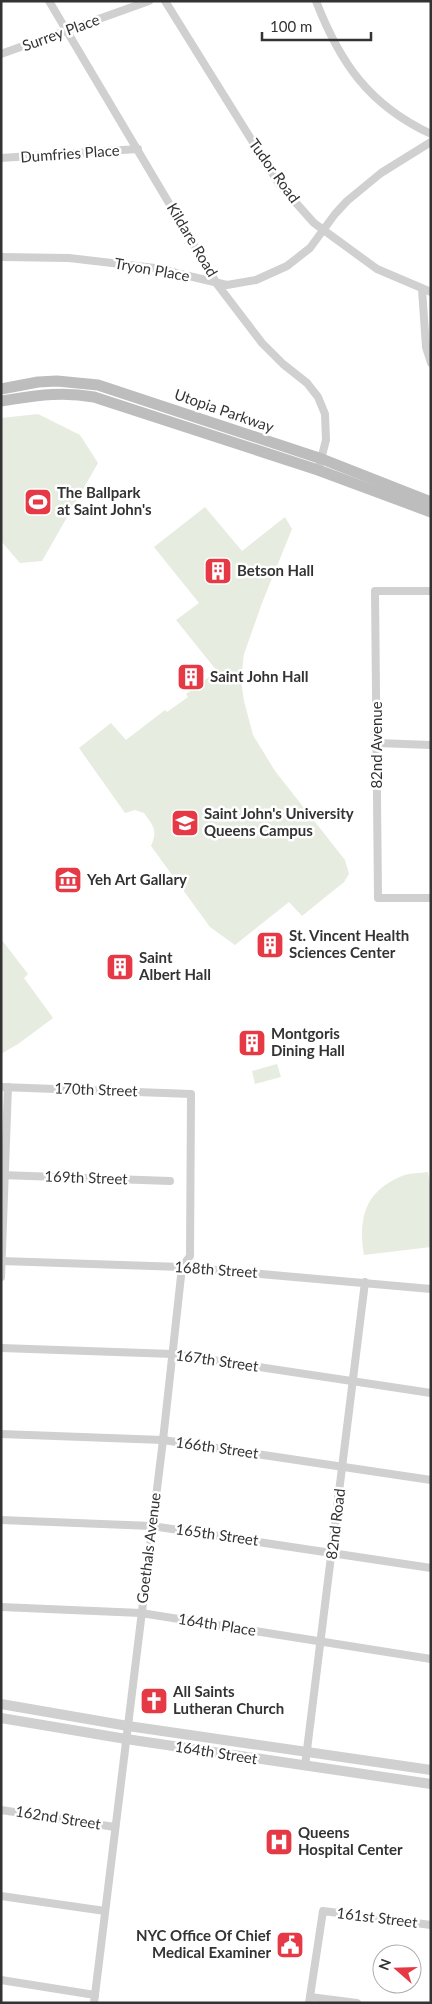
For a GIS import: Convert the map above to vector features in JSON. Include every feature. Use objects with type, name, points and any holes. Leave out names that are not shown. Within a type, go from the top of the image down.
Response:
[{"type":"main road","name":"Utopia Parkway","points":[[1,389],[38,382],[75,382],[98,385],[320,465],[431,502]]},
{"type":"main road","name":"Utopia Parkway","points":[[1,401],[50,394],[73,394],[94,397],[320,465],[431,512]]},
{"type":"street","name":"Kildare Road","points":[[49,1],[217,284],[262,343],[318,396],[325,414],[326,440],[320,465]]},
{"type":"street","name":"Surrey Place","points":[[1,54],[149,1]]},
{"type":"street","name":"Tudor Road","points":[[165,1],[279,184],[314,223],[377,269],[431,292]]},
{"type":"street","points":[[316,1],[339,53],[355,76],[391,111],[431,134]]},
{"type":"street","name":"Tryon Place","points":[[1,257],[79,259],[155,268],[217,284],[230,285],[256,280],[287,266],[310,248],[347,202],[381,173],[431,142]]},
{"type":"street","name":"Dumfries Place","points":[[1,158],[138,149]]},
{"type":"street","points":[[422,289],[426,347],[431,363]]},
{"type":"street","name":"82nd Avenue","points":[[431,591],[375,591],[378,898],[431,898]]},
{"type":"street","points":[[377,743],[431,745]]},
{"type":"street","points":[[1,1277],[5,1087]]},
{"type":"street","name":"170th Street","points":[[5,1087],[191,1094]]},
{"type":"street","name":"Goethals Avenue","points":[[95,1999],[163,1440],[182,1267],[190,1256],[191,1094]]},
{"type":"street","name":"169th Street","points":[[3,1175],[170,1180]]},
{"type":"street","name":"168th Street","points":[[2,1262],[182,1267],[431,1289]]},
{"type":"street","name":"82nd Road","points":[[305,1766],[365,1282]]},
{"type":"street","name":"167th Street","points":[[1,1348],[173,1354],[431,1393]]},
{"type":"street","name":"166th Street","points":[[1,1434],[163,1440],[431,1480]]},
{"type":"street","name":"165th Street","points":[[1,1520],[152,1526],[431,1568]]},
{"type":"street","name":"164th Place","points":[[1,1607],[141,1613],[322,1640],[431,1659]]},
{"type":"street","name":"164th Street","points":[[1,1704],[128,1726],[431,1770]]},
{"type":"street","name":"164th Street","points":[[1,1718],[126,1739],[431,1784]]},
{"type":"street","name":"162nd Street","points":[[1,1810],[116,1827]]},
{"type":"street","points":[[1,1896],[105,1911]]},
{"type":"street","name":"161st Street","points":[[309,2000],[323,1912],[431,1925]]},
{"type":"street","points":[[1,1980],[95,1999]]},
{"type":"street","points":[[309,2000],[357,2003]]},
{"type":"shaded area","name":"The Ballpark at Saint John's","points":[[38,414],[80,435],[98,463],[42,561],[20,563],[1,541],[1,418]]},
{"type":"shaded area","points":[[205,507],[242,551],[285,517],[292,529],[244,654],[241,680],[244,701],[253,735],[275,771],[345,860],[349,874],[344,882],[302,916],[289,902],[235,945],[210,927],[151,846],[154,828],[144,813],[135,810],[125,813],[79,748],[111,723],[126,740],[165,710],[167,712],[188,697],[186,694],[217,671],[176,620],[199,603],[154,547]]},
{"type":"shaded area","points":[[1,939],[28,974],[24,978],[53,1018],[1,1054]]},
{"type":"shaded area","points":[[277,1064],[281,1077],[255,1084],[252,1071]]},
{"type":"shaded area","points":[[428,1172],[431,1190],[431,1247],[364,1255],[362,1229],[367,1207],[372,1198],[389,1182],[402,1176]]},
{"type":"place","name":"The Ballpark at Saint John's","points":[[38,502]]},
{"type":"place","name":"Betson Hall","points":[[218,571]]},
{"type":"place","name":"Saint John Hall","points":[[191,677]]},
{"type":"place","name":"Saint John's University Queens Campus","points":[[185,823]]},
{"type":"place","name":"Yeh Art Gallary","points":[[68,880]]},
{"type":"place","name":"St. Vincent Health Sciences Center","points":[[270,945]]},
{"type":"place","name":"Saint Albert Hall","points":[[120,967]]},
{"type":"place","name":"Montgoris Dining Hall","points":[[252,1043]]},
{"type":"place","name":"All Saints Lutheran Church","points":[[154,1701]]},
{"type":"place","name":"Queens Hospital Center","points":[[279,1842]]},
{"type":"place","name":"NYC Office Of Chief Medical Examiner","points":[[290,1945]]}]
